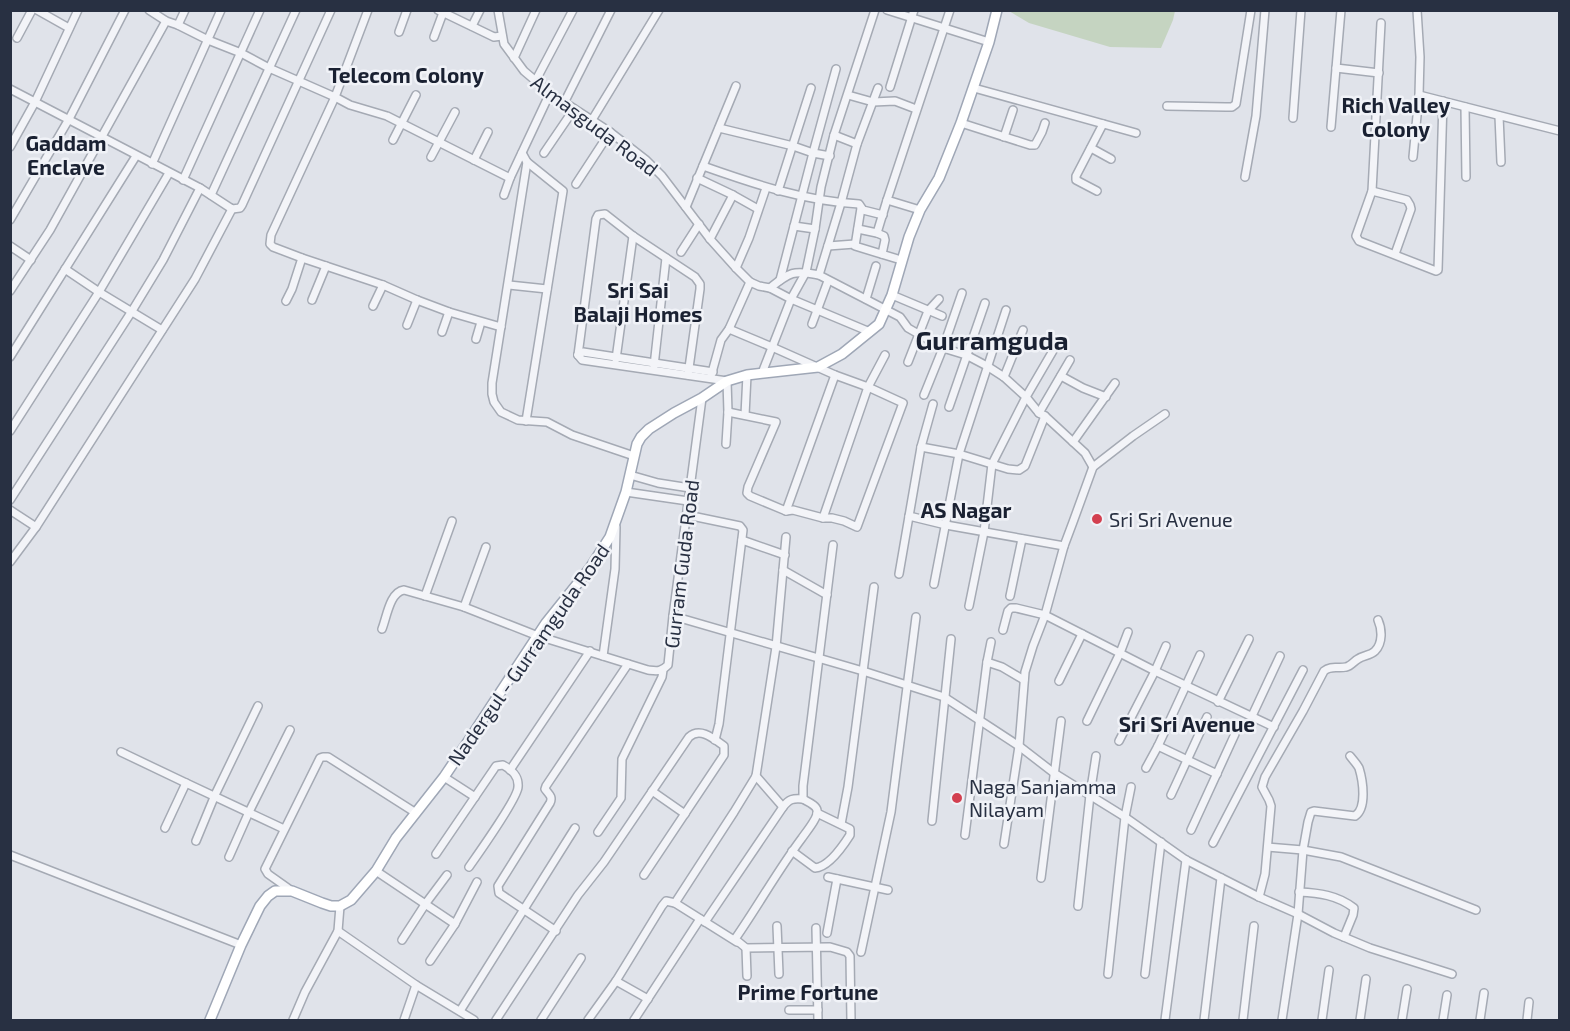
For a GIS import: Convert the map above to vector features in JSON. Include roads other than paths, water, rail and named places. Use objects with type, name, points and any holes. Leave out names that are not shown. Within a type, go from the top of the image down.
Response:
[{"type":"main road","name":"Nadergul - Gurramguda Road","points":[[340,906],[351,900],[376,870],[396,838],[444,777],[556,609],[590,568],[610,537],[626,492],[641,436],[727,381],[747,375],[818,367],[842,354],[879,324],[892,295],[901,260],[920,210],[939,178],[961,123],[998,10]]},
{"type":"main road","points":[[210,1020],[241,945],[260,906],[268,896],[275,891],[292,891],[331,906],[340,906]]},
{"type":"street","points":[[17,38],[32,10]]},
{"type":"street","points":[[37,10],[69,28]]},
{"type":"street","points":[[10,147],[35,102],[78,10]]},
{"type":"street","points":[[10,220],[69,119],[125,10]]},
{"type":"street","points":[[149,10],[166,21],[350,105],[387,116],[510,178]]},
{"type":"street","points":[[178,25],[185,10]]},
{"type":"street","points":[[153,164],[221,10]]},
{"type":"street","points":[[183,180],[260,10]]},
{"type":"street","points":[[211,195],[296,10]]},
{"type":"street","points":[[10,89],[200,188],[232,209],[240,208],[331,10]]},
{"type":"street","points":[[368,10],[335,97],[270,244],[302,258],[383,285],[449,312],[501,327]]},
{"type":"street","points":[[399,32],[407,10]]},
{"type":"street","points":[[472,26],[480,10]]},
{"type":"street","points":[[514,58],[536,10]]},
{"type":"street","points":[[536,80],[573,10]]},
{"type":"street","points":[[564,103],[611,10]]},
{"type":"street","points":[[592,120],[658,10]]},
{"type":"street","points":[[762,373],[791,299],[806,273],[821,187],[834,135],[875,10]]},
{"type":"street","points":[[887,10],[989,42]]},
{"type":"street","points":[[890,87],[914,10]]},
{"type":"street","points":[[877,233],[950,10]]},
{"type":"street","points":[[1167,106],[1233,107],[1236,104],[1251,10]]},
{"type":"street","points":[[1245,177],[1256,116],[1265,10]]},
{"type":"street","points":[[1293,118],[1301,10]]},
{"type":"street","points":[[1331,127],[1341,10]]},
{"type":"street","points":[[1413,157],[1419,95],[1420,57],[1417,10]]},
{"type":"street","name":"Almasguda Road","points":[[499,11],[504,44],[524,71],[550,93],[610,132],[646,160],[662,176],[710,239],[750,282],[770,288],[870,332]]},
{"type":"street","points":[[434,37],[442,12],[494,37],[502,36]]},
{"type":"street","points":[[10,291],[50,230],[166,21]]},
{"type":"street","points":[[1381,23],[1372,191],[1356,236],[1357,239],[1436,271],[1438,270],[1443,101]]},
{"type":"street","points":[[1336,68],[1379,73]]},
{"type":"street","points":[[780,280],[836,69]]},
{"type":"street","points":[[686,207],[736,86]]},
{"type":"street","points":[[778,191],[811,88]]},
{"type":"street","points":[[819,275],[857,144],[878,88]]},
{"type":"street","points":[[974,88],[1136,132]]},
{"type":"street","points":[[504,195],[550,93]]},
{"type":"street","points":[[393,140],[417,95]]},
{"type":"street","points":[[848,95],[873,102],[895,101],[916,109]]},
{"type":"street","points":[[1419,95],[1560,130]]},
{"type":"street","points":[[1465,107],[1466,177]]},
{"type":"street","points":[[544,153],[574,109]]},
{"type":"street","points":[[1004,137],[1012,110]]},
{"type":"street","points":[[431,157],[455,112]]},
{"type":"street","points":[[1499,116],[1501,162]]},
{"type":"street","points":[[961,123],[1024,144],[1035,145],[1044,123]]},
{"type":"street","points":[[1097,191],[1076,180],[1076,176],[1103,124]]},
{"type":"street","points":[[719,128],[830,156]]},
{"type":"street","points":[[474,160],[488,132]]},
{"type":"street","points":[[576,184],[610,132]]},
{"type":"street","points":[[834,135],[857,144]]},
{"type":"street","points":[[1091,148],[1111,159]]},
{"type":"street","points":[[522,153],[527,162],[563,192],[526,421]]},
{"type":"street","points":[[10,357],[136,156]]},
{"type":"street","points":[[527,162],[501,327],[492,394],[494,402],[501,412],[518,420],[547,423],[572,435],[634,456]]},
{"type":"street","points":[[703,166],[766,188],[819,201],[859,204],[861,208],[882,215]]},
{"type":"street","points":[[10,431],[99,292],[169,173]]},
{"type":"street","points":[[697,178],[758,209]]},
{"type":"street","points":[[10,500],[132,311],[163,260],[200,188]]},
{"type":"street","points":[[736,268],[766,188]]},
{"type":"street","points":[[1372,191],[1407,200],[1410,205],[1411,209],[1395,255]]},
{"type":"street","points":[[710,239],[734,195]]},
{"type":"street","points":[[887,200],[920,210]]},
{"type":"street","points":[[855,244],[861,208]]},
{"type":"street","points":[[10,562],[36,527],[195,279],[232,209]]},
{"type":"street","points":[[688,372],[700,284],[695,278],[633,236],[610,216],[598,215],[578,355],[582,360],[616,361],[653,367],[688,372],[712,375],[727,381],[726,444]]},
{"type":"street","points":[[681,252],[699,224]]},
{"type":"street","points":[[794,226],[814,229]]},
{"type":"street","points":[[858,229],[884,236],[882,254]]},
{"type":"street","points":[[616,361],[633,236]]},
{"type":"street","points":[[828,246],[855,244],[857,247],[901,260]]},
{"type":"street","points":[[10,246],[31,260]]},
{"type":"street","points":[[286,301],[302,258]]},
{"type":"street","points":[[653,367],[666,258]]},
{"type":"street","points":[[312,300],[326,266]]},
{"type":"street","points":[[866,299],[876,266]]},
{"type":"street","points":[[65,269],[162,330]]},
{"type":"street","points":[[770,288],[790,273],[819,275],[900,317],[908,328],[919,335],[943,348],[966,355],[1004,377],[1084,453],[1093,467]]},
{"type":"street","points":[[812,324],[828,280]]},
{"type":"street","points":[[712,375],[721,340],[729,330],[750,282]]},
{"type":"street","points":[[373,306],[383,285]]},
{"type":"street","points":[[509,285],[547,289]]},
{"type":"street","points":[[924,395],[962,293]]},
{"type":"street","points":[[892,295],[942,316]]},
{"type":"street","points":[[908,362],[928,311],[939,298]]},
{"type":"street","points":[[407,325],[417,300]]},
{"type":"street","points":[[949,407],[984,303]]},
{"type":"street","points":[[934,584],[958,454],[1006,310]]},
{"type":"street","points":[[442,332],[449,312]]},
{"type":"street","points":[[476,339],[481,322]]},
{"type":"street","points":[[728,412],[776,422],[747,493],[786,511],[793,510],[844,521],[857,527],[903,403],[729,330]]},
{"type":"street","points":[[1004,377],[1023,330]]},
{"type":"street","points":[[969,606],[984,532],[992,464],[1053,349]]},
{"type":"street","points":[[823,518],[868,387],[885,356]]},
{"type":"street","points":[[921,447],[1019,470],[1025,466],[1042,415],[1070,360]]},
{"type":"street","points":[[745,415],[747,375]]},
{"type":"street","points":[[786,511],[835,375]]},
{"type":"street","points":[[1061,376],[1106,397]]},
{"type":"street","points":[[1073,442],[1115,383]]},
{"type":"street","name":"Gurram Guda Road","points":[[382,628],[394,596],[404,590],[628,664],[648,670],[663,670],[668,665],[702,398]]},
{"type":"street","points":[[899,574],[921,447],[933,404]]},
{"type":"street","points":[[1004,844],[1019,746],[1026,668],[1045,615],[1064,546],[1093,467],[1165,414]]},
{"type":"street","points":[[630,475],[658,483],[690,488]]},
{"type":"street","points":[[626,492],[688,501]]},
{"type":"street","points":[[10,510],[36,527]]},
{"type":"street","points":[[687,515],[740,526],[743,530],[715,740]]},
{"type":"street","points":[[909,516],[946,525],[1064,546]]},
{"type":"street","points":[[603,656],[615,569],[616,518]]},
{"type":"street","points":[[425,596],[452,521]]},
{"type":"street","points":[[675,903],[756,776],[776,647],[786,537]]},
{"type":"street","points":[[1010,596],[1022,539]]},
{"type":"street","points":[[742,540],[785,555]]},
{"type":"street","points":[[803,799],[807,742],[820,659],[833,545]]},
{"type":"street","points":[[464,608],[486,547]]},
{"type":"street","points":[[783,570],[827,595]]},
{"type":"street","points":[[841,824],[848,787],[874,586]]},
{"type":"street","points":[[1003,630],[1008,610],[1011,608],[1045,615],[1185,686],[1274,727]]},
{"type":"street","points":[[673,616],[907,684],[944,697],[1186,860],[1344,937],[1370,948],[1452,974]]},
{"type":"street","points":[[861,952],[891,812],[916,617]]},
{"type":"street","points":[[1259,897],[1268,847],[1271,806],[1262,788],[1265,777],[1324,671],[1329,667],[1344,668],[1374,652],[1381,637],[1381,626],[1378,620]]},
{"type":"street","points":[[1087,721],[1128,632]]},
{"type":"street","points":[[1059,681],[1082,633]]},
{"type":"street","points":[[932,821],[951,639]]},
{"type":"street","points":[[1218,702],[1249,639]]},
{"type":"street","points":[[965,835],[991,642]]},
{"type":"street","points":[[1119,741],[1166,646]]},
{"type":"street","points":[[510,770],[590,651]]},
{"type":"street","points":[[1146,768],[1200,655]]},
{"type":"street","points":[[1252,716],[1280,656]]},
{"type":"street","points":[[987,662],[1002,667],[1024,680]]},
{"type":"street","points":[[556,931],[500,892],[498,886],[550,803],[550,795],[545,789],[546,786],[628,664]]},
{"type":"street","points":[[598,832],[621,798],[622,759],[662,677],[663,670]]},
{"type":"street","points":[[1213,843],[1303,670]]},
{"type":"street","points":[[196,841],[215,795],[258,706]]},
{"type":"street","points":[[1171,795],[1207,717]]},
{"type":"street","points":[[1041,878],[1061,721]]},
{"type":"street","points":[[229,857],[290,730]]},
{"type":"street","points":[[496,1020],[578,895],[692,734],[699,732],[724,746],[724,754],[644,875]]},
{"type":"street","points":[[1191,830],[1235,734]]},
{"type":"street","points":[[1158,746],[1216,774]]},
{"type":"street","points":[[121,752],[284,829]]},
{"type":"street","points":[[1078,906],[1096,756]]},
{"type":"street","points":[[1282,1020],[1311,812],[1355,816],[1361,811],[1358,766],[1350,756]]},
{"type":"street","points":[[292,891],[265,871],[318,761],[323,757],[416,813]]},
{"type":"street","points":[[436,854],[496,766],[503,765],[516,776],[519,790],[469,867]]},
{"type":"street","points":[[756,776],[783,807]]},
{"type":"street","points":[[444,777],[474,797]]},
{"type":"street","points":[[165,828],[186,783]]},
{"type":"street","points":[[1108,974],[1125,817],[1131,787]]},
{"type":"street","points":[[652,791],[685,814]]},
{"type":"street","points":[[634,1020],[788,800],[803,799],[814,805],[817,813],[736,938],[737,942]]},
{"type":"street","points":[[792,851],[815,868],[821,867],[839,850],[850,835],[850,829],[817,813]]},
{"type":"street","points":[[460,1011],[575,828]]},
{"type":"street","points":[[1145,974],[1161,842]]},
{"type":"street","points":[[1268,847],[1304,850],[1341,857],[1476,910]]},
{"type":"street","points":[[10,855],[241,945]]},
{"type":"street","points":[[1165,1020],[1186,860]]},
{"type":"street","points":[[376,870],[455,924]]},
{"type":"street","points":[[402,939],[447,875]]},
{"type":"street","points":[[828,878],[888,890]]},
{"type":"street","points":[[1203,1020],[1221,878]]},
{"type":"street","points":[[827,933],[837,879]]},
{"type":"street","points":[[430,961],[455,924],[477,882]]},
{"type":"street","points":[[1299,892],[1323,894],[1354,908],[1344,937]]},
{"type":"street","points":[[588,1020],[616,981],[666,901],[675,903],[746,948],[830,947],[847,952],[850,956],[852,1020]]},
{"type":"street","points":[[293,1020],[305,992],[338,931],[340,906]]},
{"type":"street","points":[[777,926],[779,974]]},
{"type":"street","points":[[1243,1020],[1254,926]]},
{"type":"street","points":[[816,928],[818,1020]]},
{"type":"street","points":[[338,931],[417,985],[474,1020]]},
{"type":"street","points":[[746,948],[747,976]]},
{"type":"street","points":[[541,1020],[581,958]]},
{"type":"street","points":[[1322,1020],[1329,970]]},
{"type":"street","points":[[1360,1020],[1366,979]]},
{"type":"street","points":[[616,981],[648,999]]},
{"type":"street","points":[[404,1020],[417,985]]},
{"type":"street","points":[[1402,1020],[1407,988]]},
{"type":"street","points":[[1480,1020],[1484,993]]},
{"type":"street","points":[[1443,1020],[1447,995]]},
{"type":"street","points":[[1527,1020],[1529,1002]]},
{"type":"street","points":[[789,1010],[818,1010]]},
{"type":"place","name":"Sri Sri Avenue","points":[[1097,519]]},
{"type":"place","name":"Naga Sanjamma Nilayam","points":[[957,798]]},
{"type":"district","name":"Telecom Colony","points":[[406,74]]},
{"type":"district","name":"Rich Valley Colony","points":[[1396,116]]},
{"type":"district","name":"Gaddam Enclave","points":[[66,154]]},
{"type":"district","name":"Sri Sai Balaji Homes","points":[[638,301]]},
{"type":"district","name":"Gurramguda","points":[[992,339]]},
{"type":"district","name":"AS Nagar","points":[[966,509]]},
{"type":"district","name":"Sri Sri Avenue","points":[[1187,723]]},
{"type":"district","name":"Prime Fortune","points":[[808,991]]}]
